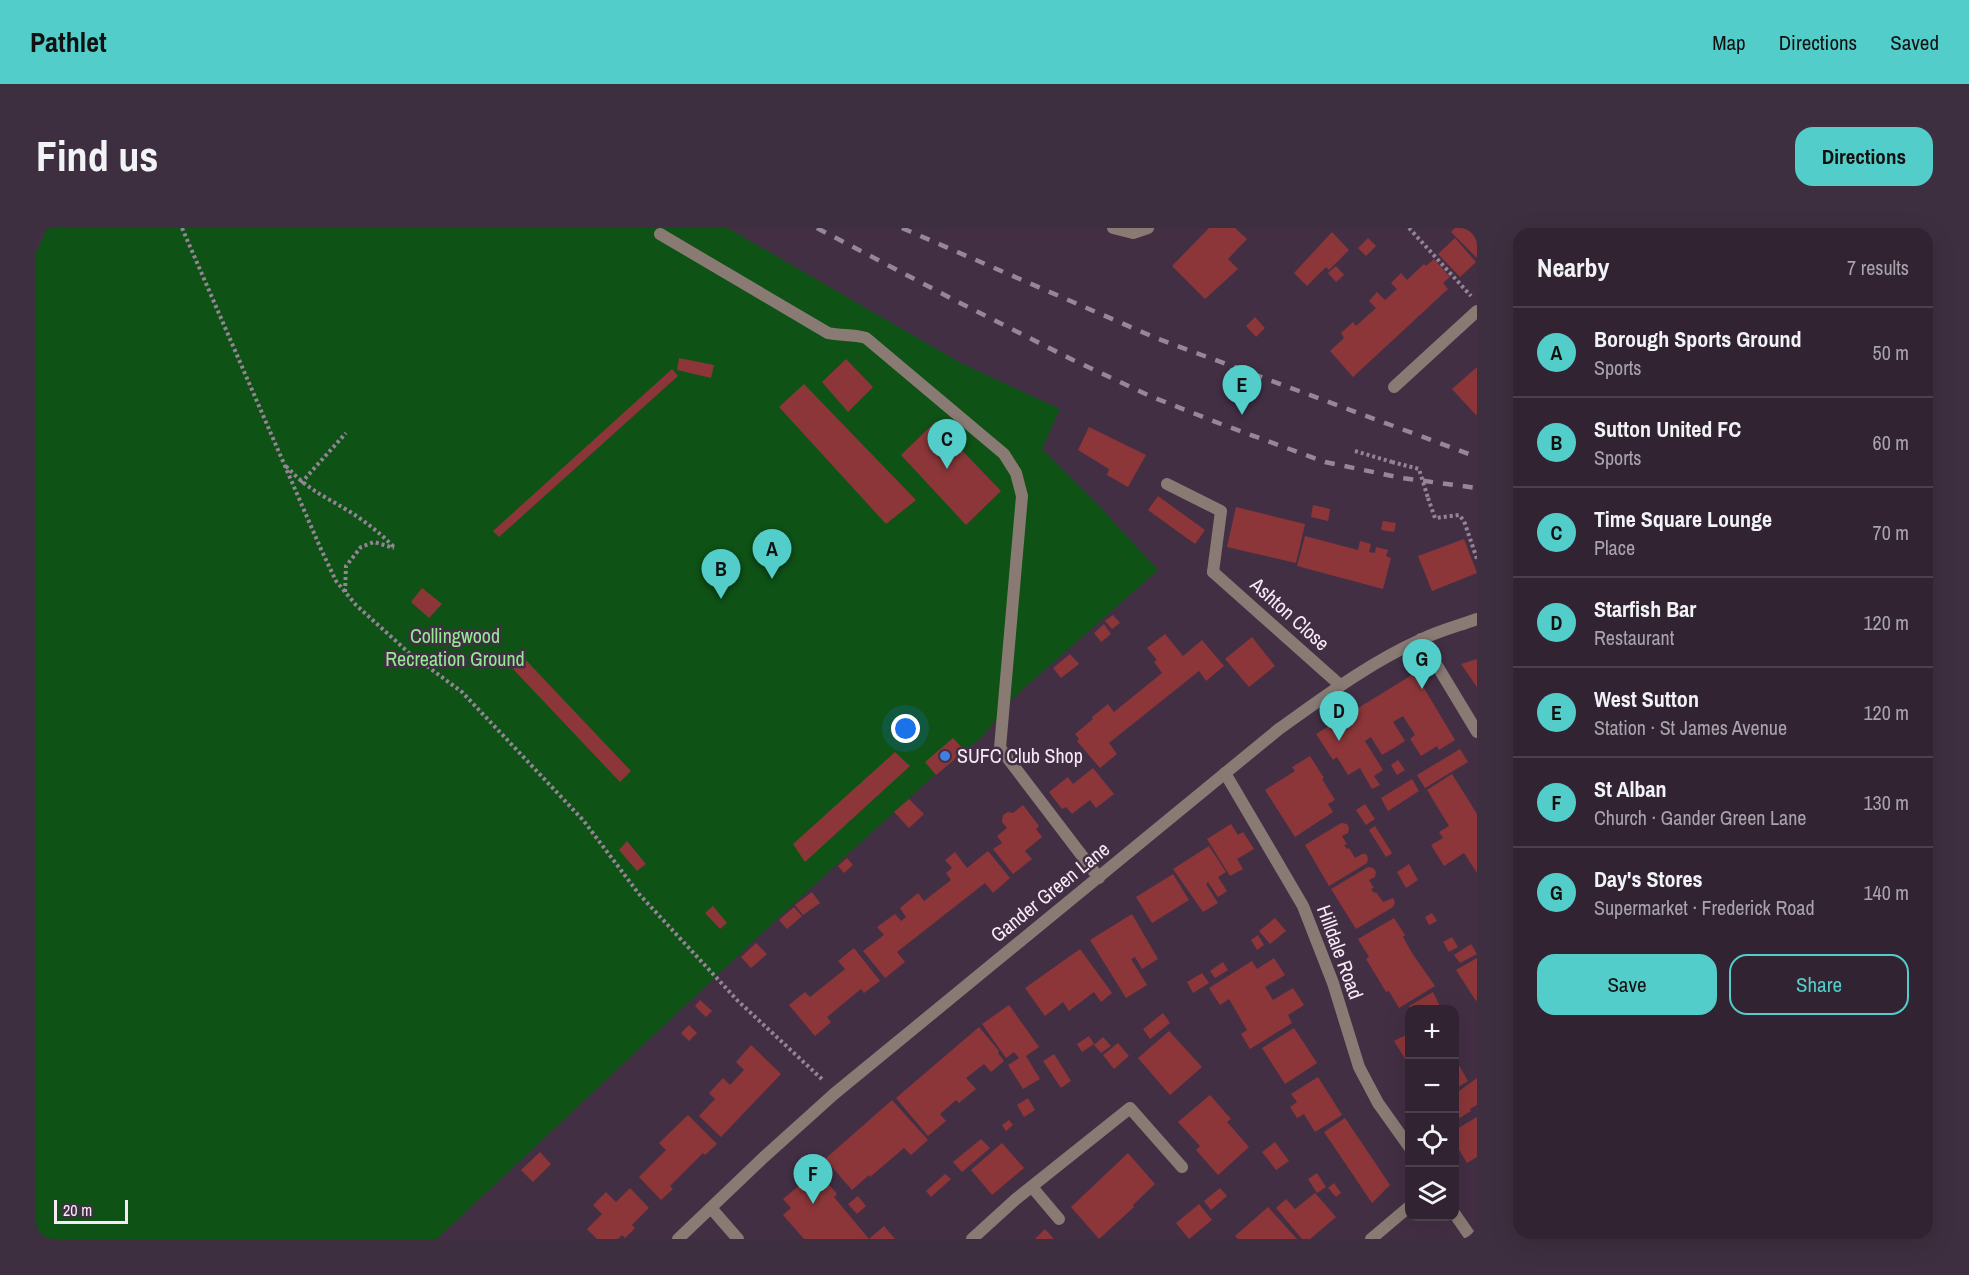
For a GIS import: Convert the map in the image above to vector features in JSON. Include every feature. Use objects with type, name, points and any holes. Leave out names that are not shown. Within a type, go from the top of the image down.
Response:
[{"type":"street","points":[[1113,228],[1133,233],[1149,228]]},
{"type":"street","points":[[660,234],[828,333],[853,334],[866,338],[1004,454],[1016,473],[1022,496],[1000,748],[1099,878]]},
{"type":"street","points":[[1394,387],[1477,311]]},
{"type":"street","name":"Ashton Close","points":[[1167,484],[1221,511],[1214,572],[1340,685]]},
{"type":"street","name":"Gander Green Lane","points":[[678,1239],[834,1094],[1279,729],[1340,685],[1378,662],[1421,639],[1477,619]]},
{"type":"street","points":[[1421,639],[1477,732]]},
{"type":"street","name":"Hilldale Road","points":[[1225,773],[1303,906],[1333,983],[1359,1067],[1378,1103],[1405,1141]]},
{"type":"street","points":[[972,1239],[1130,1108],[1182,1167]]},
{"type":"street","points":[[1032,1187],[1059,1219]]},
{"type":"street","points":[[711,1208],[738,1239]]},
{"type":"street","points":[[1371,1239],[1405,1210]]},
{"type":"street","points":[[1459,1219],[1472,1239]]},
{"type":"path","points":[[182,228],[336,581],[356,605],[408,652],[462,692],[583,820],[639,894],[738,1001],[817,1073]]},
{"type":"path","points":[[1409,228],[1477,303]]},
{"type":"path","points":[[301,483],[346,433]]},
{"type":"path","points":[[1355,451],[1419,469],[1435,518],[1459,515],[1464,521],[1477,559]]},
{"type":"path","points":[[284,464],[301,483],[363,520],[379,532],[394,548],[374,542],[361,547],[346,566],[345,592]]},
{"type":"green space","name":"Collingwood Recreation Ground","points":[[47,228],[728,228],[959,362],[1060,409],[1042,449],[1158,570],[1013,698],[983,736],[928,781],[775,921],[437,1239],[36,1239],[36,253]]},
{"type":"building","points":[[1209,228],[1235,228],[1247,239],[1228,259],[1238,269],[1205,299],[1172,266]]},
{"type":"building","points":[[1455,228],[1477,228],[1477,258],[1451,232]]},
{"type":"building","points":[[1332,232],[1349,250],[1329,270],[1326,267],[1307,286],[1294,273]]},
{"type":"building","points":[[1368,238],[1376,246],[1366,256],[1358,248]]},
{"type":"building","points":[[1455,238],[1476,262],[1460,277],[1438,254]]},
{"type":"building","points":[[1434,259],[1450,277],[1443,283],[1448,289],[1353,377],[1330,351],[1344,338],[1341,333],[1353,322],[1356,326],[1376,308],[1369,301],[1377,292],[1385,300],[1397,289],[1391,283],[1401,273],[1407,280],[1424,264],[1426,266]]},
{"type":"building","points":[[1336,266],[1344,275],[1336,282],[1328,273]]},
{"type":"building","points":[[1255,317],[1265,328],[1256,337],[1246,326]]},
{"type":"building","points":[[679,358],[714,365],[711,378],[677,370]]},
{"type":"building","points":[[846,359],[873,387],[848,412],[822,382]]},
{"type":"building","points":[[1477,367],[1477,414],[1476,415],[1452,389]]},
{"type":"building","points":[[672,369],[678,376],[499,537],[493,531]]},
{"type":"building","points":[[804,384],[916,500],[886,524],[779,407]]},
{"type":"building","points":[[935,422],[1001,491],[966,525],[901,455]]},
{"type":"building","points":[[1089,427],[1146,455],[1128,487],[1107,475],[1109,469],[1078,450]]},
{"type":"building","points":[[1158,496],[1205,530],[1195,544],[1148,510]]},
{"type":"building","points":[[1313,505],[1330,509],[1328,521],[1311,517]]},
{"type":"building","points":[[1236,507],[1305,524],[1296,563],[1227,547]]},
{"type":"building","points":[[1383,521],[1396,523],[1394,532],[1381,530]]},
{"type":"building","points":[[1305,536],[1358,550],[1360,541],[1371,544],[1369,552],[1375,553],[1376,547],[1388,550],[1386,556],[1391,558],[1383,589],[1297,566]]},
{"type":"building","points":[[1464,539],[1477,573],[1432,591],[1418,556]]},
{"type":"building","points":[[422,588],[442,604],[429,618],[411,602]]},
{"type":"building","points":[[1113,615],[1120,623],[1112,629],[1105,621]]},
{"type":"building","points":[[1104,624],[1111,634],[1101,642],[1094,633]]},
{"type":"building","points":[[1165,634],[1183,656],[1202,640],[1224,666],[1206,681],[1199,671],[1109,743],[1117,754],[1100,768],[1077,741],[1079,739],[1075,734],[1108,704],[1114,712],[1162,673],[1154,662],[1157,660],[1147,648]]},
{"type":"building","points":[[1252,637],[1275,666],[1249,687],[1225,659]]},
{"type":"building","points":[[1070,654],[1079,664],[1061,678],[1053,668]]},
{"type":"building","points":[[523,657],[631,771],[620,782],[512,668]]},
{"type":"building","points":[[1477,659],[1477,687],[1461,664]]},
{"type":"building","points":[[1415,673],[1455,740],[1439,750],[1437,746],[1421,756],[1410,739],[1415,735],[1403,716],[1393,722],[1405,741],[1382,755],[1371,737],[1365,741],[1383,770],[1374,776],[1380,785],[1372,789],[1360,768],[1348,775],[1337,757],[1333,760],[1316,734]]},
{"type":"building","name":"SUFC Club Shop","points":[[953,738],[965,751],[936,775],[925,762]]},
{"type":"building","points":[[1460,749],[1468,762],[1425,788],[1417,775]]},
{"type":"building","points":[[895,752],[910,766],[805,862],[793,844]]},
{"type":"building","points":[[1310,756],[1335,800],[1328,804],[1333,812],[1295,837],[1265,790],[1295,771],[1292,767]]},
{"type":"building","points":[[1398,760],[1405,770],[1397,775],[1391,765]]},
{"type":"building","points":[[1093,768],[1114,794],[1096,808],[1090,800],[1072,814],[1066,807],[1062,809],[1049,792],[1068,777],[1073,784]]},
{"type":"building","points":[[1452,774],[1477,814],[1477,873],[1464,853],[1444,866],[1431,845],[1443,838],[1439,832],[1449,826],[1427,790]]},
{"type":"building","points":[[1412,779],[1419,791],[1388,811],[1381,798]]},
{"type":"building","points":[[909,799],[924,814],[909,828],[894,812]]},
{"type":"building","points":[[1365,804],[1375,819],[1366,825],[1356,810]]},
{"type":"building","points":[[1023,805],[1039,826],[1036,829],[1042,837],[1025,851],[1032,859],[1013,874],[993,849],[1002,843],[997,836],[1007,828],[1002,822],[1003,815],[1008,812],[1013,813]]},
{"type":"building","points":[[1341,823],[1347,824],[1349,828],[1348,833],[1342,836],[1347,849],[1349,848],[1355,858],[1366,854],[1368,858],[1367,863],[1329,886],[1305,845]]},
{"type":"building","points":[[1231,824],[1238,835],[1243,832],[1254,849],[1237,859],[1243,869],[1230,876],[1207,839]]},
{"type":"building","points":[[1375,826],[1392,853],[1386,857],[1369,830]]},
{"type":"building","points":[[627,841],[646,864],[637,871],[619,850]]},
{"type":"building","points":[[1209,846],[1226,872],[1218,877],[1227,891],[1218,897],[1208,882],[1206,884],[1218,903],[1203,912],[1173,869]]},
{"type":"building","points":[[988,851],[1010,878],[993,893],[985,883],[897,952],[905,962],[885,978],[863,951],[884,935],[877,927],[895,914],[901,921],[906,917],[900,908],[918,893],[924,901],[951,880],[946,873],[952,868],[945,860],[955,852],[967,868]]},
{"type":"building","points":[[847,858],[853,865],[844,873],[838,866]]},
{"type":"building","points":[[1409,864],[1418,880],[1406,888],[1397,872]]},
{"type":"building","points":[[1368,867],[1373,868],[1376,872],[1375,877],[1369,880],[1374,893],[1376,892],[1383,902],[1393,898],[1395,902],[1393,907],[1356,929],[1331,889]]},
{"type":"building","points":[[1173,874],[1189,900],[1152,923],[1136,897]]},
{"type":"building","points":[[812,892],[820,903],[803,915],[795,905]]},
{"type":"building","points":[[713,906],[727,923],[720,929],[705,913]]},
{"type":"building","points":[[794,907],[802,916],[787,929],[779,920]]},
{"type":"building","points":[[1432,913],[1437,921],[1429,925],[1425,917]]},
{"type":"building","points":[[1132,914],[1158,959],[1142,969],[1135,957],[1131,959],[1147,985],[1126,998],[1090,940]]},
{"type":"building","points":[[1275,918],[1286,931],[1270,944],[1259,931]]},
{"type":"building","points":[[1394,918],[1405,935],[1403,937],[1412,953],[1435,986],[1399,1008],[1389,991],[1386,992],[1366,959],[1369,957],[1358,939]]},
{"type":"building","points":[[1258,935],[1264,945],[1257,950],[1251,940]]},
{"type":"building","points":[[1452,937],[1458,947],[1449,952],[1443,942]]},
{"type":"building","points":[[756,943],[767,954],[751,968],[741,957]]},
{"type":"building","points":[[1471,944],[1477,954],[1460,963],[1454,955]]},
{"type":"building","points":[[854,948],[880,981],[864,993],[861,989],[827,1017],[831,1022],[815,1036],[789,1005],[805,992],[810,997],[845,969],[838,961]]},
{"type":"building","points":[[1080,949],[1112,993],[1101,1002],[1094,992],[1069,1011],[1063,1002],[1045,1016],[1025,988]]},
{"type":"building","points":[[1274,958],[1285,975],[1265,987],[1273,1000],[1293,988],[1304,1005],[1288,1015],[1292,1023],[1250,1049],[1241,1034],[1247,1030],[1229,999],[1220,1005],[1209,988],[1252,961],[1257,969]]},
{"type":"building","points":[[1477,958],[1477,1000],[1476,1001],[1456,970]]},
{"type":"building","points":[[1223,962],[1228,970],[1215,978],[1210,971]]},
{"type":"building","points":[[1202,973],[1209,983],[1193,993],[1187,982]]},
{"type":"building","points":[[1433,992],[1440,1005],[1411,1005]]},
{"type":"building","points":[[700,1000],[712,1011],[706,1017],[695,1006]]},
{"type":"building","points":[[1009,1005],[1039,1047],[1026,1056],[1040,1079],[1023,1089],[1008,1065],[1019,1058],[1014,1052],[1006,1058],[982,1024]]},
{"type":"building","points":[[1163,1013],[1170,1023],[1150,1039],[1143,1029]]},
{"type":"building","points":[[689,1025],[697,1033],[689,1041],[681,1033]]},
{"type":"building","points":[[979,1027],[999,1051],[1004,1061],[991,1072],[984,1064],[966,1078],[976,1089],[959,1103],[956,1100],[940,1114],[946,1121],[928,1136],[896,1098]]},
{"type":"building","points":[[1294,1028],[1317,1063],[1285,1084],[1262,1048]]},
{"type":"building","points":[[1169,1031],[1202,1067],[1170,1095],[1138,1058]]},
{"type":"building","points":[[1089,1036],[1094,1044],[1082,1052],[1077,1044]]},
{"type":"building","points":[[1405,1036],[1405,1059],[1394,1041]]},
{"type":"building","points":[[1103,1037],[1111,1046],[1101,1053],[1094,1045]]},
{"type":"building","points":[[1118,1043],[1129,1056],[1114,1069],[1103,1055]]},
{"type":"building","points":[[751,1045],[781,1074],[721,1137],[699,1116],[715,1099],[709,1093],[723,1078],[730,1085],[744,1070],[736,1062]]},
{"type":"building","points":[[1054,1054],[1071,1081],[1061,1088],[1043,1061]]},
{"type":"building","points":[[1459,1065],[1468,1081],[1459,1087]]},
{"type":"building","points":[[1318,1077],[1342,1115],[1315,1132],[1304,1114],[1297,1118],[1290,1107],[1297,1102],[1291,1094]]},
{"type":"building","points":[[1477,1078],[1477,1105],[1459,1118],[1459,1113],[1459,1091]]},
{"type":"building","points":[[1210,1095],[1231,1119],[1227,1122],[1249,1147],[1218,1175],[1196,1150],[1200,1146],[1178,1122]]},
{"type":"building","points":[[1028,1098],[1035,1110],[1024,1117],[1017,1105]]},
{"type":"building","points":[[892,1100],[928,1140],[911,1155],[904,1148],[852,1190],[825,1159]]},
{"type":"building","points":[[688,1115],[717,1144],[705,1155],[703,1153],[670,1186],[673,1189],[661,1200],[639,1177],[666,1150],[659,1143]]},
{"type":"building","points":[[1477,1117],[1477,1157],[1467,1163],[1459,1150],[1459,1128]]},
{"type":"building","points":[[1345,1118],[1390,1185],[1372,1203],[1324,1132]]},
{"type":"building","points":[[1009,1120],[1013,1125],[1006,1131],[1002,1125]]},
{"type":"building","points":[[981,1139],[990,1148],[962,1172],[953,1162]]},
{"type":"building","points":[[1275,1142],[1289,1161],[1276,1170],[1262,1152]]},
{"type":"building","points":[[1002,1143],[1024,1168],[992,1195],[971,1170]]},
{"type":"building","points":[[540,1152],[551,1164],[533,1182],[521,1170]]},
{"type":"building","points":[[1128,1153],[1155,1184],[1099,1239],[1071,1207]]},
{"type":"building","points":[[1317,1173],[1326,1187],[1317,1193],[1308,1179]]},
{"type":"building","points":[[945,1174],[951,1179],[931,1197],[926,1191]]},
{"type":"building","points":[[822,1176],[837,1194],[834,1197],[869,1239],[804,1239],[783,1215],[791,1208],[783,1199],[807,1179],[811,1185]]},
{"type":"building","points":[[1334,1183],[1341,1193],[1336,1197],[1328,1188]]},
{"type":"building","points":[[630,1188],[649,1208],[632,1225],[635,1228],[625,1238],[622,1235],[618,1239],[597,1239],[587,1229],[602,1214],[593,1205],[606,1192],[616,1202]]},
{"type":"building","points":[[1220,1188],[1227,1196],[1211,1210],[1204,1201]]},
{"type":"building","points":[[1315,1193],[1336,1217],[1310,1239],[1302,1239],[1276,1208],[1286,1199],[1295,1209]]},
{"type":"building","points":[[858,1196],[866,1206],[857,1214],[848,1204]]},
{"type":"building","points":[[1199,1204],[1212,1220],[1189,1239],[1176,1223]]},
{"type":"building","points":[[1268,1207],[1297,1239],[1238,1239],[1235,1236]]},
{"type":"building","points":[[884,1226],[895,1239],[869,1239]]},
{"type":"building","points":[[1045,1229],[1054,1239],[1035,1239]]},
{"type":"railway","points":[[817,228],[1073,360],[1150,396],[1221,424],[1325,462],[1402,478],[1477,488]]},
{"type":"railway","points":[[902,228],[1156,338],[1477,457]]},
{"type":"place","name":"West Sutton","points":[[1242,415]]},
{"type":"place","name":"Time Square Lounge","points":[[947,469]]},
{"type":"place","name":"Borough Sports Ground","points":[[772,579]]},
{"type":"place","name":"Sutton United FC","points":[[721,599]]},
{"type":"place","name":"Day's Stores","points":[[1422,689]]},
{"type":"place","name":"Starfish Bar","points":[[1339,741]]},
{"type":"place","name":"SUFC Club Shop","points":[[945,756]]},
{"type":"place","name":"St Alban","points":[[813,1204]]}]
